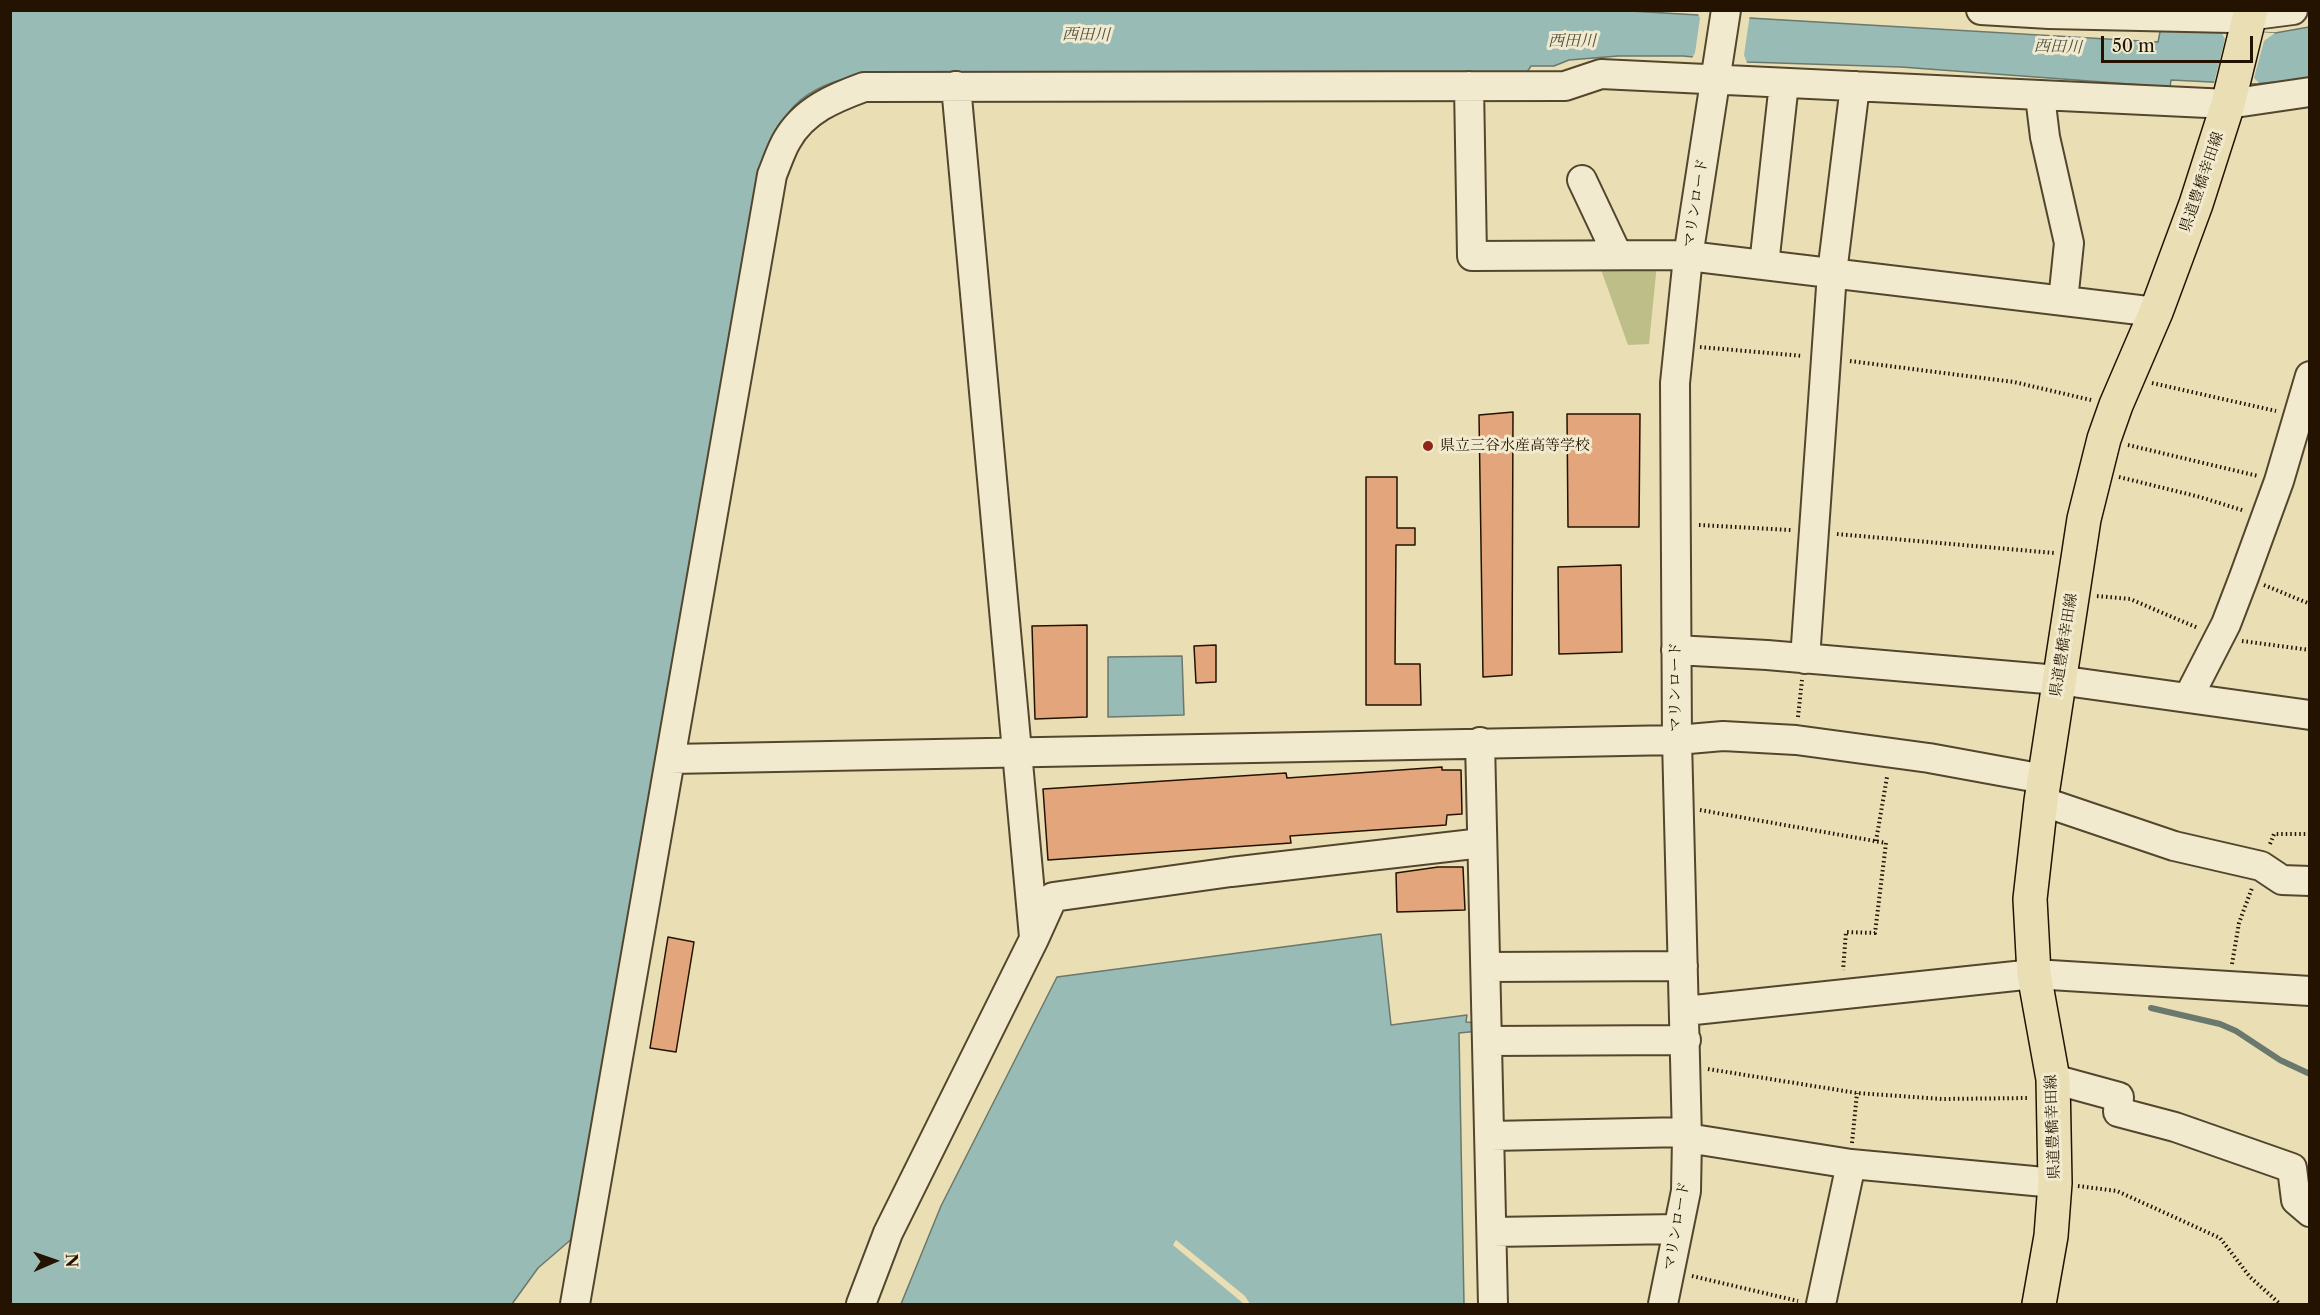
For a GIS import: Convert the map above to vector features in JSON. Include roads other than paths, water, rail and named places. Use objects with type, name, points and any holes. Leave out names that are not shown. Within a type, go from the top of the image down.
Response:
[{"type":"main road","name":"県道豊橋幸田線","points":[[2039,1305],[2051,1236],[2055,1183],[2053,1089],[2034,974],[2030,899],[2042,790],[2078,555],[2084,519],[2104,439],[2156,312],[2196,204],[2230,96],[2250,18]]},
{"type":"street","name":"マリンロード","points":[[1663,1305],[1686,1191],[1687,1135],[1677,740],[1674,383],[1688,257],[1726,10]]},
{"type":"street","points":[[1981,10],[2220,18],[2250,18],[2293,10]]},
{"type":"street","points":[[575,1305],[772,175],[787,139],[806,116],[827,101],[864,87],[1564,86],[1601,74],[1716,74],[1784,83],[2040,96],[2230,96],[2310,92]]},
{"type":"street","points":[[1764,265],[1784,83]]},
{"type":"street","points":[[1469,86],[1472,256],[1617,254],[1688,257],[2156,312]]},
{"type":"street","points":[[1804,658],[1832,273],[1855,86]]},
{"type":"street","points":[[956,87],[1034,939]]},
{"type":"street","points":[[2040,96],[2045,137],[2069,243],[2063,301]]},
{"type":"street","points":[[1582,180],[1617,254]]},
{"type":"street","points":[[2188,698],[2218,638],[2267,518],[2309,379]]},
{"type":"street","points":[[1677,650],[1804,658],[2058,680],[2310,716]]},
{"type":"street","points":[[670,759],[1677,740],[1723,736],[1796,740],[1891,753],[2042,790],[2174,846],[2261,866],[2282,880],[2310,881]]},
{"type":"street","points":[[1480,742],[1491,1136],[1493,1305]]},
{"type":"street","points":[[861,1305],[888,1233],[1053,897],[1231,872],[1482,843]]},
{"type":"street","points":[[1486,967],[1683,966]]},
{"type":"street","points":[[1685,1011],[2034,974],[2310,991]]},
{"type":"street","points":[[1488,1041],[1686,1053]]},
{"type":"street","points":[[2053,1089],[2119,1097],[2118,1112],[2175,1127],[2292,1168],[2296,1200],[2310,1212]]},
{"type":"street","points":[[1491,1136],[1687,1135],[1851,1164],[2055,1183]]},
{"type":"street","points":[[1812,1303],[1851,1164]]},
{"type":"street","points":[[1492,1232],[1678,1229]]},
{"type":"water","name":"西田川","points":[[1613,10],[2158,42],[2161,27],[2275,33],[2309,27],[2310,79],[2252,84],[2171,80],[2170,87],[1901,67],[1747,62],[1683,56],[1618,56],[1569,60],[1554,66],[1531,66],[1525,75],[867,74],[819,88],[794,106],[772,137],[574,1237],[538,1268],[512,1304],[11,1304],[10,11]]},
{"type":"water","points":[[1182,656],[1184,715],[1108,717],[1108,657]]},
{"type":"water","points":[[1381,934],[1391,1025],[1467,1015],[1466,1022],[1479,1023],[1479,1031],[1459,1033],[1464,1304],[901,1304],[941,1206],[1057,977]]},
{"type":"waterway","points":[[2151,1008],[2220,1024],[2236,1031],[2280,1060],[2310,1074]]},
{"type":"place","name":"県立三谷水産高等学校","points":[[1428,446]]}]
